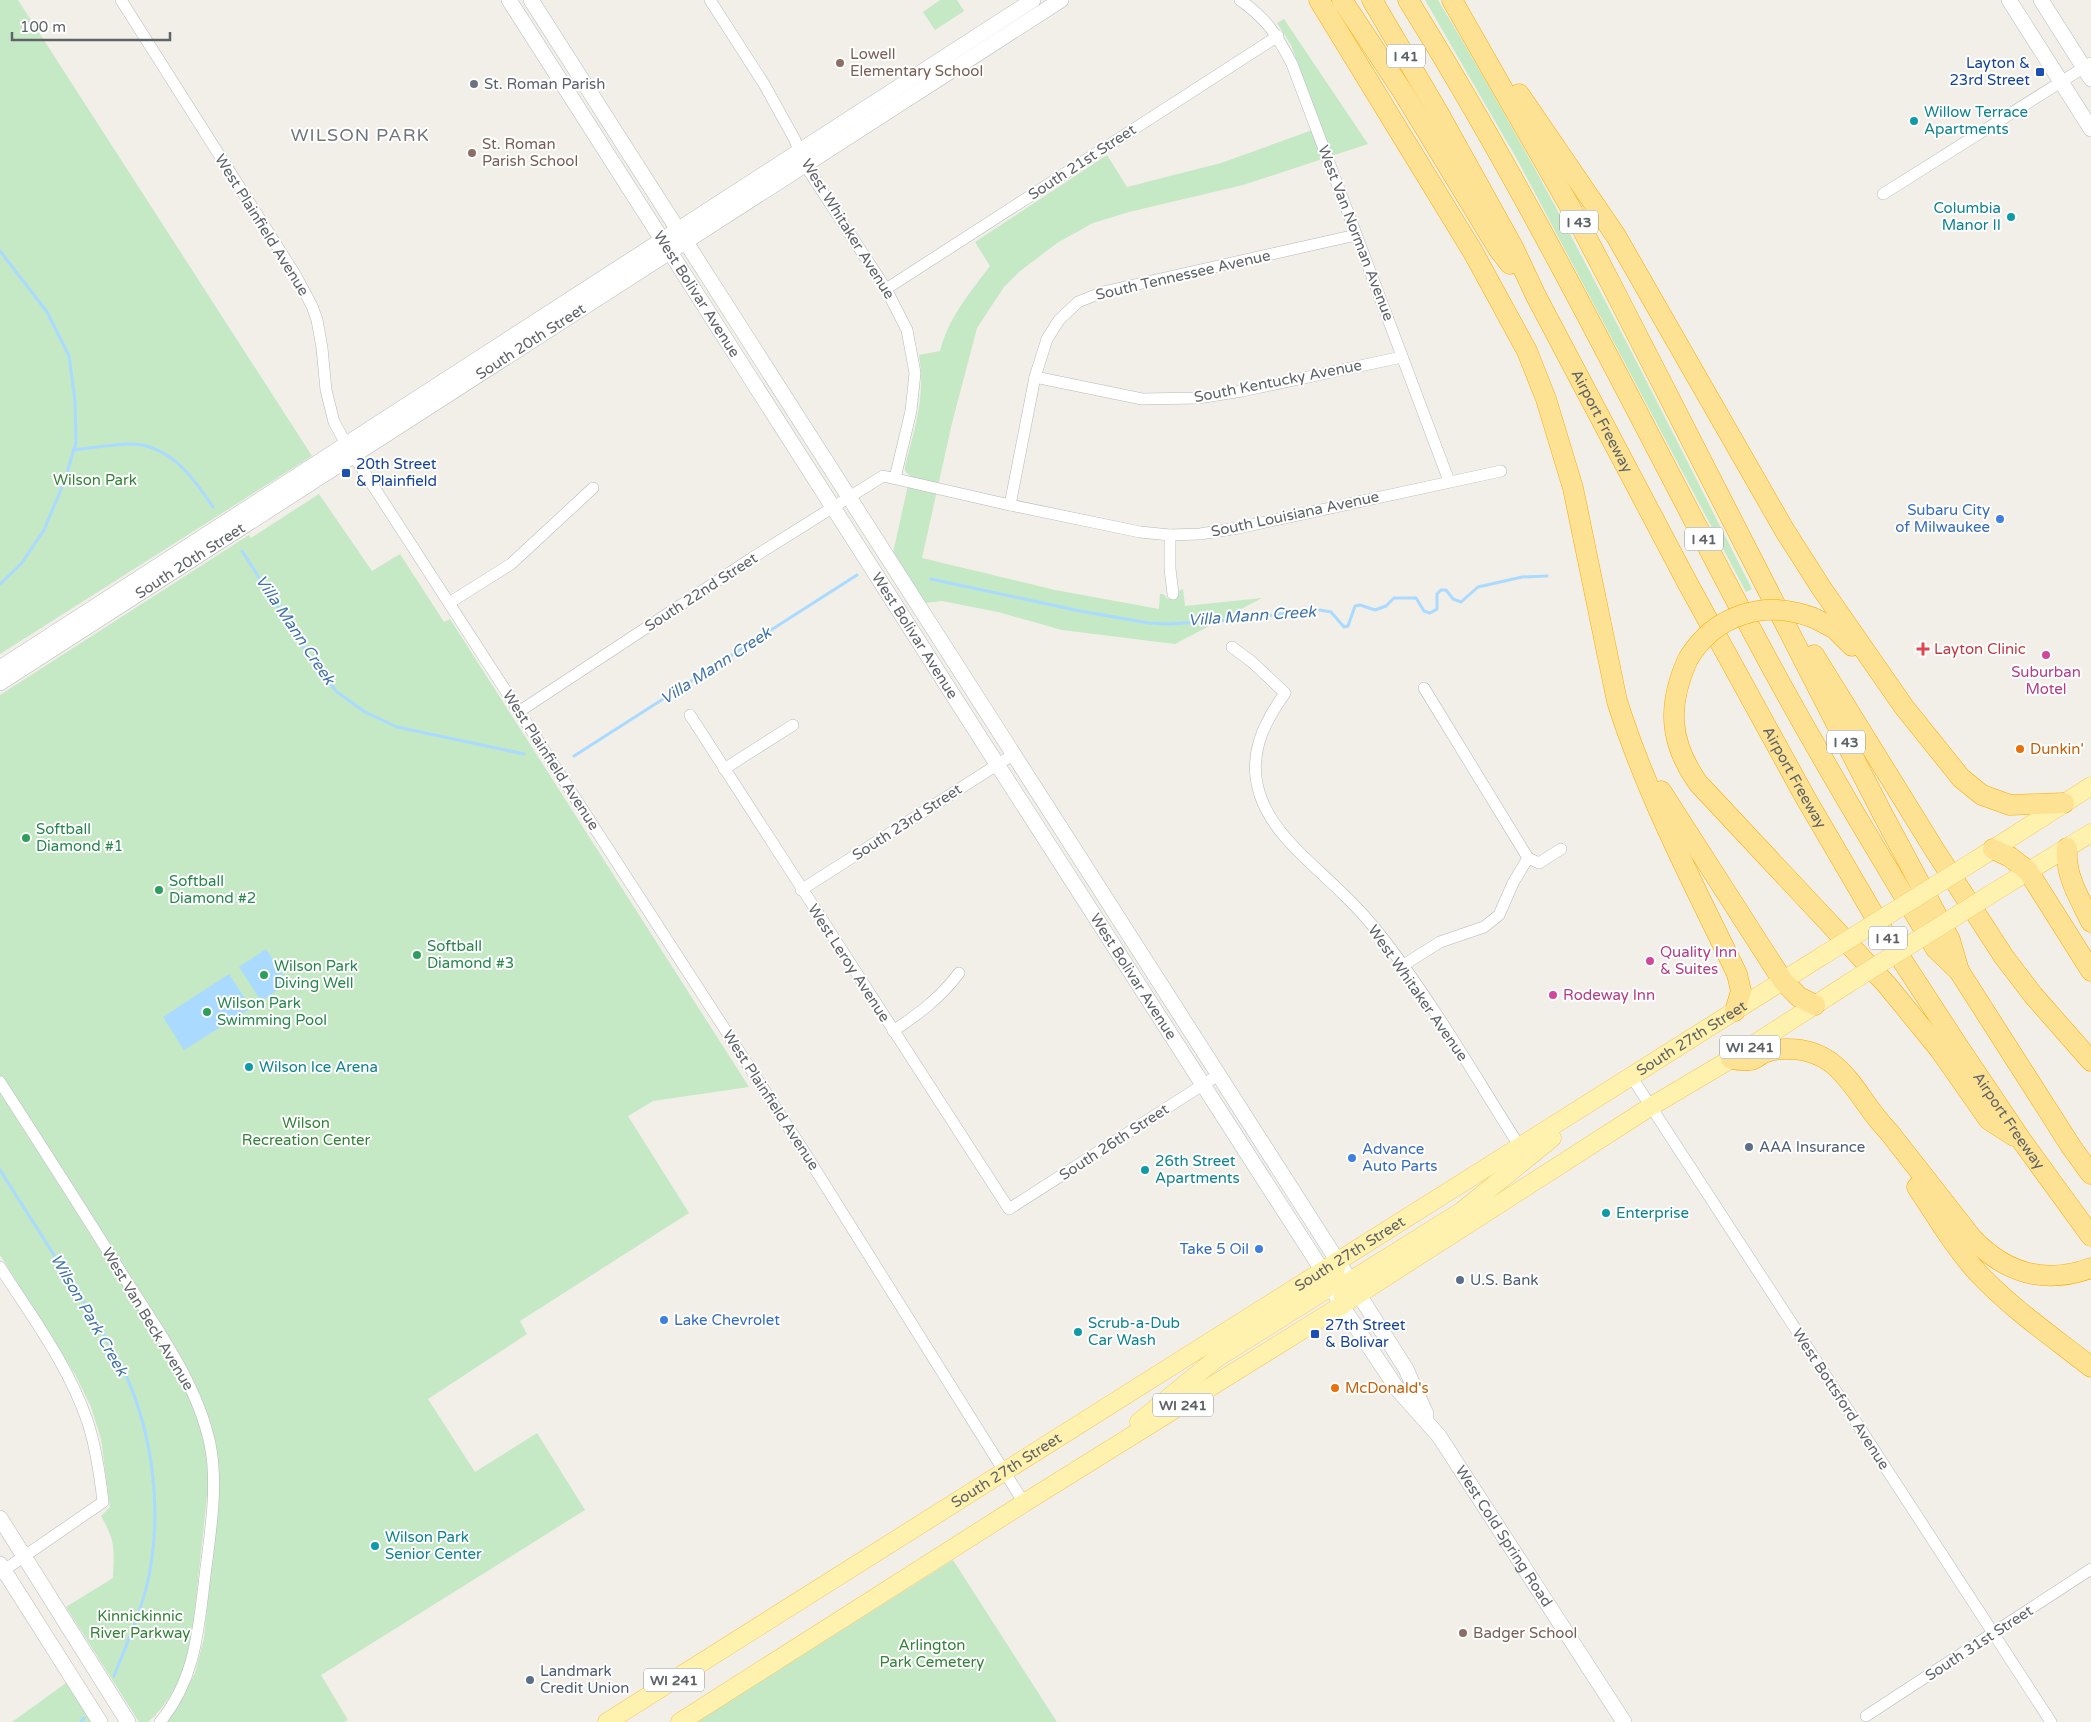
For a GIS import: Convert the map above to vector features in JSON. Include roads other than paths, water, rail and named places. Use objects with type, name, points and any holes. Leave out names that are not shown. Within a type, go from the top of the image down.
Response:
[{"type":"highway","points":[[1319,0],[1473,252],[1527,351],[1546,399],[1573,488],[1616,701],[1626,731],[1669,833],[1737,974],[1741,991],[1735,1011]]},
{"type":"highway","points":[[1342,0],[1403,92],[1499,250],[1536,296]]},
{"type":"highway","name":"I 41","points":[[1372,0],[1513,247],[1536,296]]},
{"type":"highway","name":"I 41","points":[[1408,0],[1527,206],[1823,761],[1936,950],[1959,971],[2072,1148],[2091,1174]]},
{"type":"highway","name":"I 43","points":[[1452,0],[1578,221],[1881,810],[1950,940],[1959,971]]},
{"type":"highway","points":[[1468,27],[1481,32],[1519,94],[1616,236],[1785,532],[1884,680],[1961,778],[1982,796],[2010,805],[2064,803]]},
{"type":"highway","name":"Airport Freeway","points":[[1536,296],[1722,648],[1805,797],[1885,934],[2022,1141],[2091,1236]]},
{"type":"highway","points":[[1729,515],[1755,545],[1824,670],[1934,849],[2000,951],[2033,995],[2091,1061]]},
{"type":"highway","points":[[1884,680],[1843,636],[1827,624],[1814,618],[1786,609],[1764,610],[1742,615],[1711,631],[1698,644],[1688,659],[1677,689],[1673,711],[1676,741],[1687,767],[1698,783],[1862,957],[1918,1022],[1989,1120],[2022,1141]]},
{"type":"highway","points":[[1626,731],[1646,768],[1783,981],[1799,997],[1815,1005]]},
{"type":"highway","points":[[2067,848],[2067,866],[2070,878],[2091,922]]},
{"type":"highway","points":[[1993,849],[2010,857],[2028,871],[2091,971]]},
{"type":"highway","points":[[1731,1059],[1751,1060],[1768,1051],[1779,1049],[1794,1049],[1819,1055],[1839,1067],[1876,1119],[1889,1132],[1984,1251],[2016,1270],[2032,1274],[2057,1276],[2086,1270]]},
{"type":"highway","points":[[1876,1119],[1884,1136],[1936,1215],[1979,1274],[2013,1306],[2091,1366]]},
{"type":"main road","name":"South 27th Street","points":[[1338,1261],[2091,786]]},
{"type":"main road","name":"WI 241","points":[[1354,1288],[1731,1059],[1849,983],[2091,833]]},
{"type":"main road","points":[[1342,1306],[1343,1291],[1354,1288],[1471,1204],[1602,1095]]},
{"type":"main road","points":[[1086,1465],[1217,1358],[1326,1278],[1337,1274],[1338,1261]]},
{"type":"main road","name":"South 27th Street","points":[[607,1722],[1005,1472],[1326,1278]]},
{"type":"main road","name":"WI 241","points":[[680,1722],[1024,1503],[1342,1306]]},
{"type":"street","name":"West Plainfield Avenue","points":[[121,0],[296,276],[312,306],[322,348],[326,390],[334,422],[350,450],[805,1153],[1024,1503]]},
{"type":"street","name":"West Bolivar Avenue","points":[[509,0],[1326,1278]]},
{"type":"street","name":"West Bolivar Avenue","points":[[532,0],[1354,1288]]},
{"type":"street","name":"West Whitaker Avenue","points":[[710,0],[764,84],[802,158],[886,289],[907,330],[915,373],[911,410],[889,477]]},
{"type":"street","name":"South 20th Street","points":[[0,683],[350,450],[802,158],[1033,0]]},
{"type":"street","name":"South 20th Street","points":[[802,158],[1061,0]]},
{"type":"street","name":"West Van Norman Avenue","points":[[1240,0],[1266,20],[1278,36],[1292,64],[1449,482]]},
{"type":"street","points":[[2009,0],[2091,129]]},
{"type":"street","points":[[1883,194],[2062,82],[2089,70],[2041,0]]},
{"type":"street","name":"South 21st Street","points":[[886,289],[1278,36]]},
{"type":"street","name":"South Tennessee Avenue","points":[[1010,505],[1035,377],[1047,339],[1059,320],[1078,302],[1103,292],[1356,235]]},
{"type":"street","name":"South Kentucky Avenue","points":[[1035,377],[1142,399],[1198,398],[1242,391],[1402,356]]},
{"type":"street","name":"South 20th Street","points":[[0,668],[350,450]]},
{"type":"street","name":"South Louisiana Avenue","points":[[889,477],[1128,530],[1170,535],[1200,534],[1247,527],[1501,471]]},
{"type":"street","name":"South 22nd Street","points":[[520,711],[848,497],[889,477]]},
{"type":"street","points":[[449,603],[511,564],[593,488]]},
{"type":"street","points":[[1170,535],[1170,568],[1173,594]]},
{"type":"street","name":"West Whitaker Avenue","points":[[1232,647],[1252,662],[1285,693],[1266,722],[1256,747],[1256,774],[1259,794],[1264,806],[1286,838],[1368,921],[1402,966],[1441,1022],[1520,1147]]},
{"type":"street","points":[[1424,688],[1528,858],[1539,863],[1561,849]]},
{"type":"street","name":"West Leroy Avenue","points":[[690,715],[801,890],[1009,1209]]},
{"type":"street","points":[[724,769],[793,725]]},
{"type":"street","name":"South 23rd Street","points":[[801,890],[1014,754]]},
{"type":"street","points":[[1402,966],[1440,942],[1484,927],[1499,915],[1513,883],[1528,858]]},
{"type":"street","points":[[1101,927],[1117,917]]},
{"type":"street","points":[[892,1030],[926,1009],[943,993],[959,973]]},
{"type":"street","name":"South 26th Street","points":[[1009,1209],[1218,1075]]},
{"type":"street","name":"West Bottsford Avenue","points":[[1631,1076],[2051,1722]]},
{"type":"street","name":"West Van Beck Avenue","points":[[0,1082],[178,1365],[202,1417],[210,1444],[212,1514],[198,1636],[187,1677],[176,1700],[160,1722]]},
{"type":"street","points":[[1278,1202],[1294,1192]]},
{"type":"street","points":[[0,1267],[72,1382],[88,1423],[98,1462],[103,1502],[24,1557],[1,1569],[100,1722]]},
{"type":"street","name":"West Cold Spring Road","points":[[1326,1278],[1342,1306],[1398,1390],[1433,1427]]},
{"type":"street","name":"West Cold Spring Road","points":[[1354,1288],[1406,1369],[1433,1427],[1624,1722]]},
{"type":"street","points":[[0,1518],[128,1722]]},
{"type":"street","name":"South 31st Street","points":[[1866,1716],[2091,1569]]},
{"type":"water","name":"Wilson Park Diving Well","points":[[266,949],[288,983],[261,1001],[239,967]]},
{"type":"water","name":"Wilson Park Swimming Pool","points":[[229,974],[251,1008],[184,1050],[163,1017]]},
{"type":"waterway","name":"Wilson Park Creek","points":[[0,251],[47,312],[69,356],[75,401],[76,442],[65,480],[44,530],[21,564],[0,584]]},
{"type":"waterway","points":[[73,450],[127,444],[142,445],[155,449],[167,455],[188,473],[213,507]]},
{"type":"waterway","name":"Villa Mann Creek","points":[[242,551],[315,665],[337,692],[365,712],[397,727],[524,754]]},
{"type":"waterway","name":"Villa Mann Creek","points":[[574,756],[857,575]]},
{"type":"waterway","name":"Villa Mann Creek","points":[[931,579],[1080,611],[1149,623],[1169,624],[1246,619],[1314,609],[1331,612],[1344,627],[1348,626],[1355,606],[1360,605],[1375,610],[1386,606],[1394,598],[1416,598],[1424,611],[1430,613],[1437,609],[1437,594],[1441,590],[1446,590],[1453,599],[1461,602],[1478,587],[1522,577],[1547,576]]},
{"type":"waterway","name":"Wilson Park Creek","points":[[0,1170],[120,1362],[135,1397],[148,1447],[155,1499],[153,1551],[142,1601],[114,1676]]},
{"type":"waterway","name":"Wilson Park Creek","points":[[81,1722],[84,1718]]},
{"type":"place","name":"Lowell Elementary School","points":[[840,63]]},
{"type":"place","name":"Layton & 23rd Street","points":[[2040,72]]},
{"type":"place","name":"St. Roman Parish","points":[[474,84]]},
{"type":"place","name":"Willow Terrace Apartments","points":[[1914,121]]},
{"type":"place","name":"St. Roman Parish School","points":[[472,153]]},
{"type":"place","name":"Columbia Manor II","points":[[2011,217]]},
{"type":"place","name":"20th Street & Plainfield","points":[[346,473]]},
{"type":"place","name":"Subaru City of Milwaukee","points":[[2000,519]]},
{"type":"place","name":"Layton Clinic","points":[[1923,649]]},
{"type":"place","name":"Suburban Motel","points":[[2046,655]]},
{"type":"place","name":"Dunkin'","points":[[2020,749]]},
{"type":"place","name":"Softball Diamond #1","points":[[26,838]]},
{"type":"place","name":"Softball Diamond #2","points":[[159,890]]},
{"type":"place","name":"Softball Diamond #3","points":[[417,955]]},
{"type":"place","name":"Quality Inn & Suites","points":[[1650,961]]},
{"type":"place","name":"Wilson Park Diving Well","points":[[264,975]]},
{"type":"place","name":"Rodeway Inn","points":[[1553,995]]},
{"type":"place","name":"Wilson Park Swimming Pool","points":[[207,1012]]},
{"type":"place","name":"Wilson Ice Arena","points":[[249,1067]]},
{"type":"place","name":"AAA Insurance","points":[[1749,1147]]},
{"type":"place","name":"Advance Auto Parts","points":[[1352,1158]]},
{"type":"place","name":"26th Street Apartments","points":[[1145,1170]]},
{"type":"place","name":"Enterprise","points":[[1606,1213]]},
{"type":"place","name":"Take 5 Oil","points":[[1259,1249]]},
{"type":"place","name":"U.S. Bank","points":[[1460,1280]]},
{"type":"place","name":"Lake Chevrolet","points":[[664,1320]]},
{"type":"place","name":"Scrub-a-Dub Car Wash","points":[[1078,1332]]},
{"type":"place","name":"27th Street & Bolivar","points":[[1315,1334]]},
{"type":"place","name":"McDonald's","points":[[1335,1388]]},
{"type":"place","name":"Wilson Park Senior Center","points":[[375,1546]]},
{"type":"place","name":"Badger School","points":[[1463,1633]]},
{"type":"place","name":"Landmark Credit Union","points":[[530,1680]]},
{"type":"district","name":"WILSON PARK","points":[[360,135]]},
{"type":"park label","name":"Wilson Park","points":[[95,480]]},
{"type":"park label","name":"Wilson Recreation Center","points":[[306,1132]]},
{"type":"park label","name":"Kinnickinnic River Parkway","points":[[140,1624]]},
{"type":"park label","name":"Arlington Park Cemetery","points":[[932,1654]]}]
